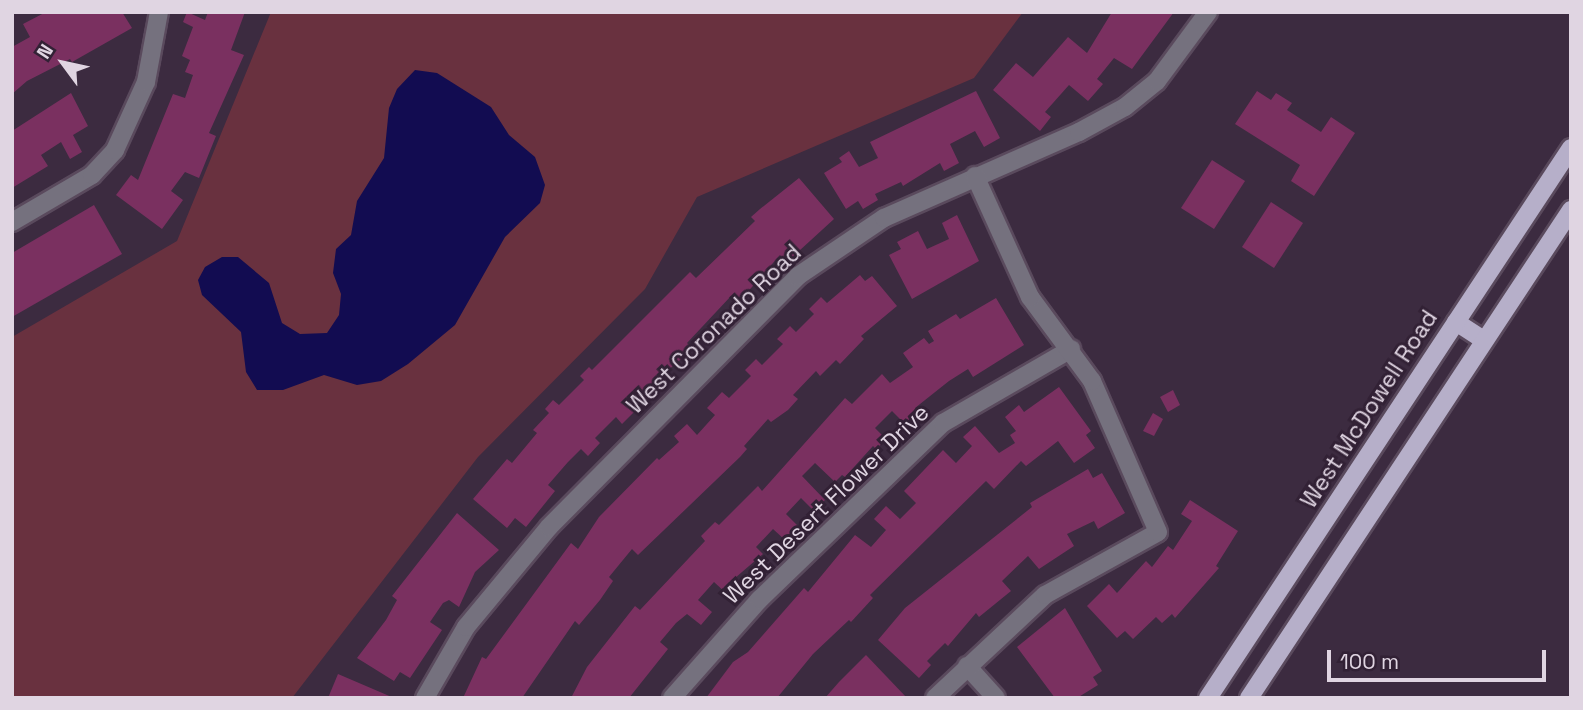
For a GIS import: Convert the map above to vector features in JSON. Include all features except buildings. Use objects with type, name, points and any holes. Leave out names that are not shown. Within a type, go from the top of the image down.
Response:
[{"type":"main road","name":"West McDowell Road","points":[[1208,698],[1571,148]]},
{"type":"main road","points":[[1249,698],[1571,210]]},
{"type":"main road","points":[[1456,322],[1484,340]]},
{"type":"street","points":[[12,222],[92,175],[115,150],[146,82],[159,12]]},
{"type":"street","name":"West Coronado Road","points":[[425,698],[466,627],[549,527],[798,276],[884,218],[1079,132],[1125,107],[1157,82],[1208,12]]},
{"type":"street","points":[[934,698],[1045,595],[1158,532],[1092,381],[1030,297],[975,176]]},
{"type":"street","name":"West Desert Flower Drive","points":[[672,698],[760,599],[943,423],[1070,349]]},
{"type":"street","points":[[967,666],[996,698]]},
{"type":"shaded area","points":[[271,12],[1023,12],[974,78],[697,197],[645,289],[478,457],[292,698],[12,698],[12,337],[177,241]]},
{"type":"shaded area","points":[[415,70],[437,73],[491,107],[509,135],[535,157],[545,185],[540,203],[505,237],[455,325],[408,364],[381,381],[357,385],[324,375],[283,390],[257,390],[246,372],[241,332],[202,295],[198,280],[205,267],[222,257],[238,257],[269,283],[282,323],[300,334],[327,333],[339,315],[341,294],[333,273],[336,249],[351,235],[357,201],[384,158],[389,108],[397,89]]}]
